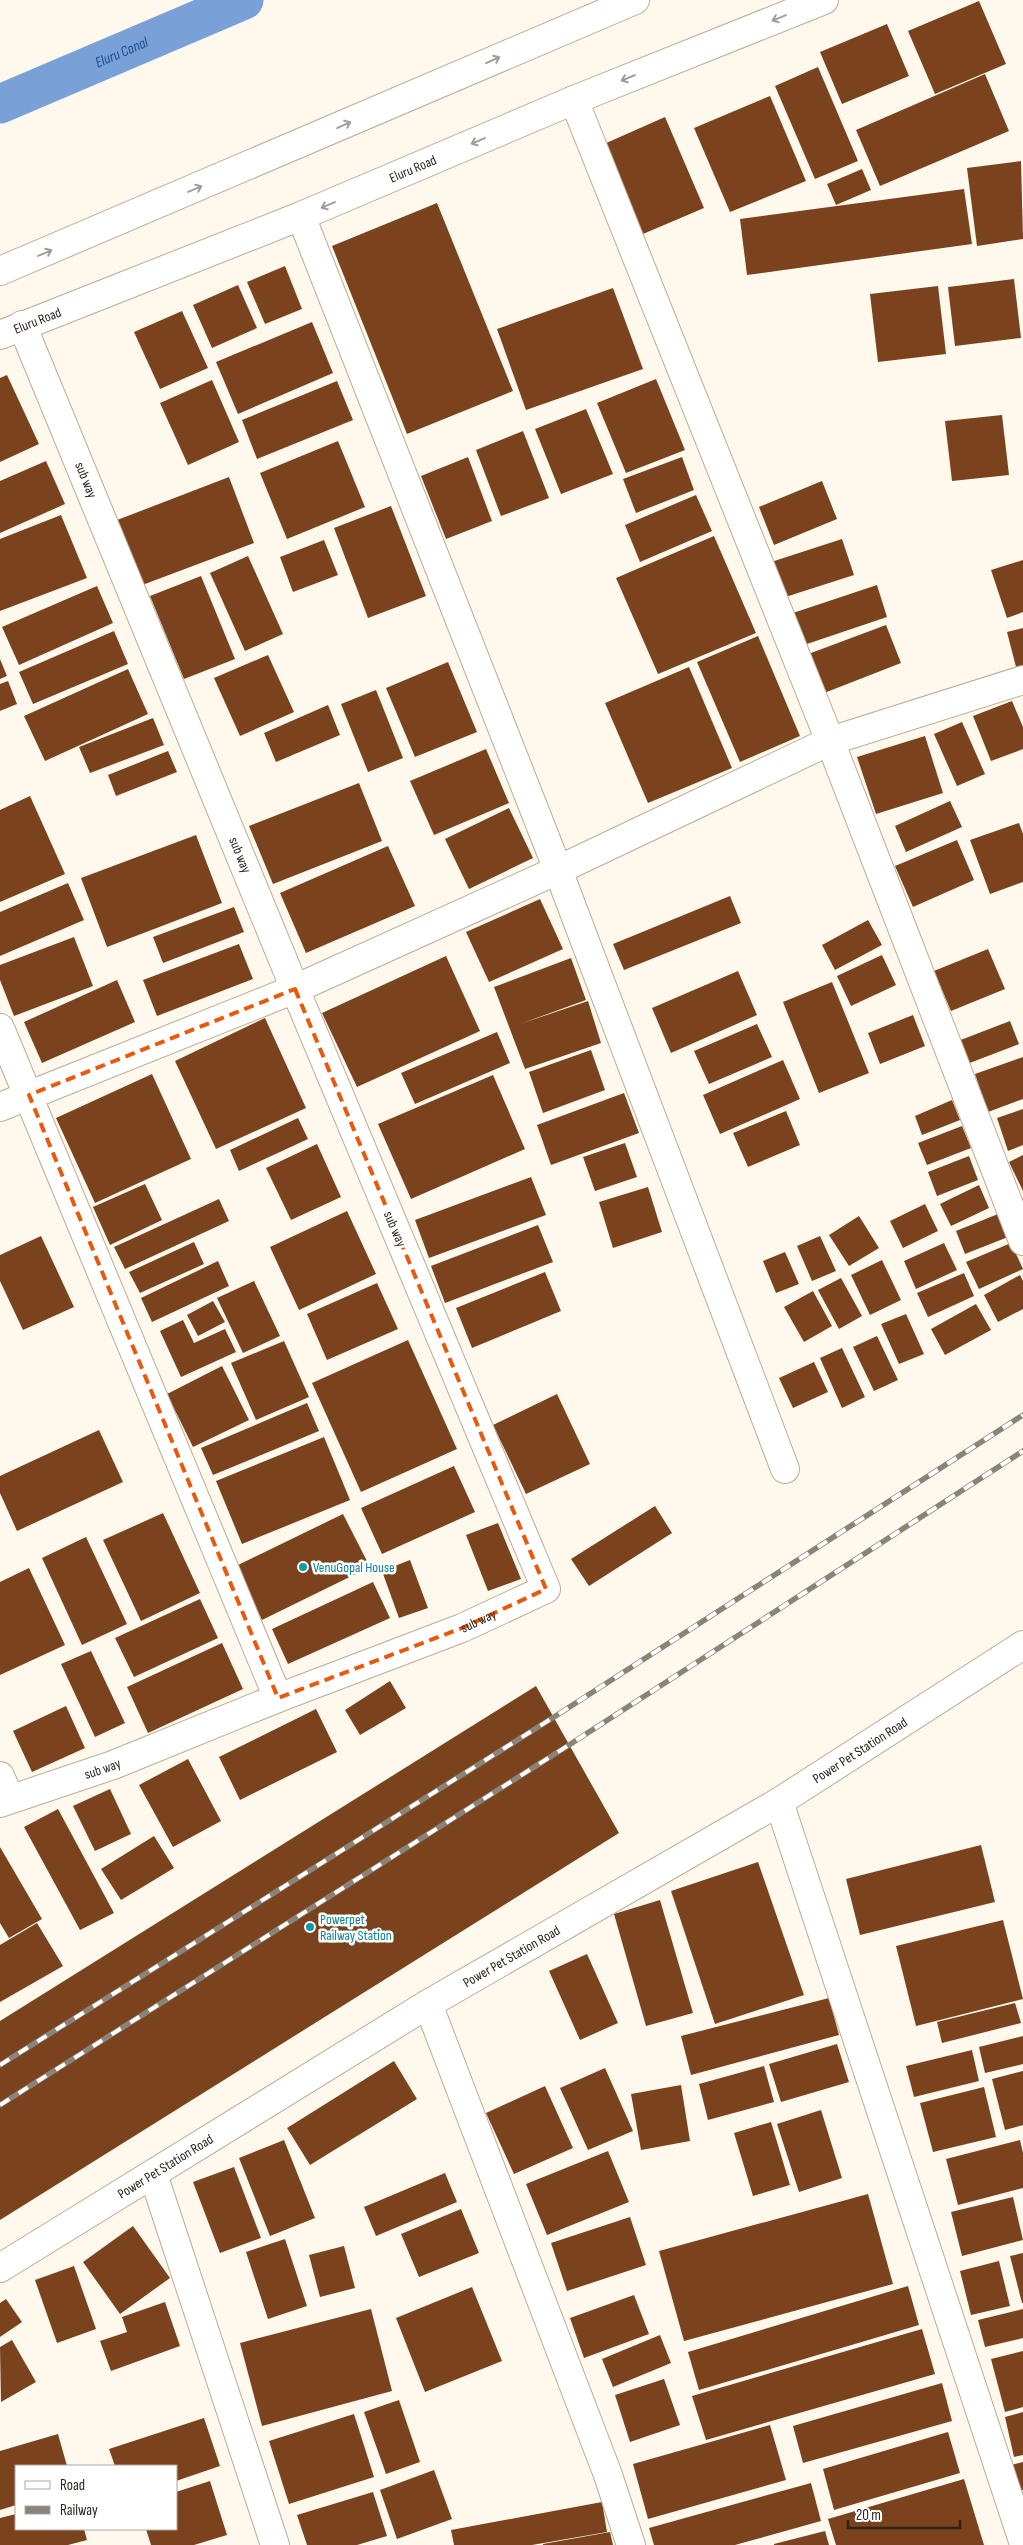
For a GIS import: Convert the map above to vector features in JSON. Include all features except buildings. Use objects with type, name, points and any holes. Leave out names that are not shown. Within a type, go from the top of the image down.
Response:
[{"type":"street","points":[[0,271],[635,0]]},
{"type":"street","name":"Eluru Road","points":[[11,330],[301,216],[574,100],[824,0]]},
{"type":"street","points":[[574,100],[830,740],[1023,1241]]},
{"type":"street","points":[[301,216],[558,870],[785,1469]]},
{"type":"street","name":"sub way","points":[[3,1792],[113,1765],[278,1698],[462,1628],[546,1589],[295,989],[11,330]]},
{"type":"street","points":[[0,1107],[295,989],[558,870],[830,740],[1023,680]]},
{"type":"street","points":[[0,1028],[278,1698]]},
{"type":"street","name":"Power Pet Station Road","points":[[0,2268],[428,2004],[779,1802],[1023,1645]]},
{"type":"street","points":[[779,1802],[1023,2541]]},
{"type":"street","points":[[428,2004],[608,2475],[631,2545]]},
{"type":"street","points":[[153,2174],[275,2545]]},
{"type":"highlighted area","points":[[295,989],[546,1589],[462,1628],[278,1698],[29,1095]]},
{"type":"waterway","name":"Eluru Canal","points":[[0,104],[244,0]]},
{"type":"railway","points":[[0,2065],[554,1717],[1023,1415]]},
{"type":"railway","points":[[0,2105],[569,1745],[1023,1451]]},
{"type":"place","name":"VenuGopal House","points":[[303,1567]]},
{"type":"place","name":"Powerpet Railway Station","points":[[310,1927]]}]
